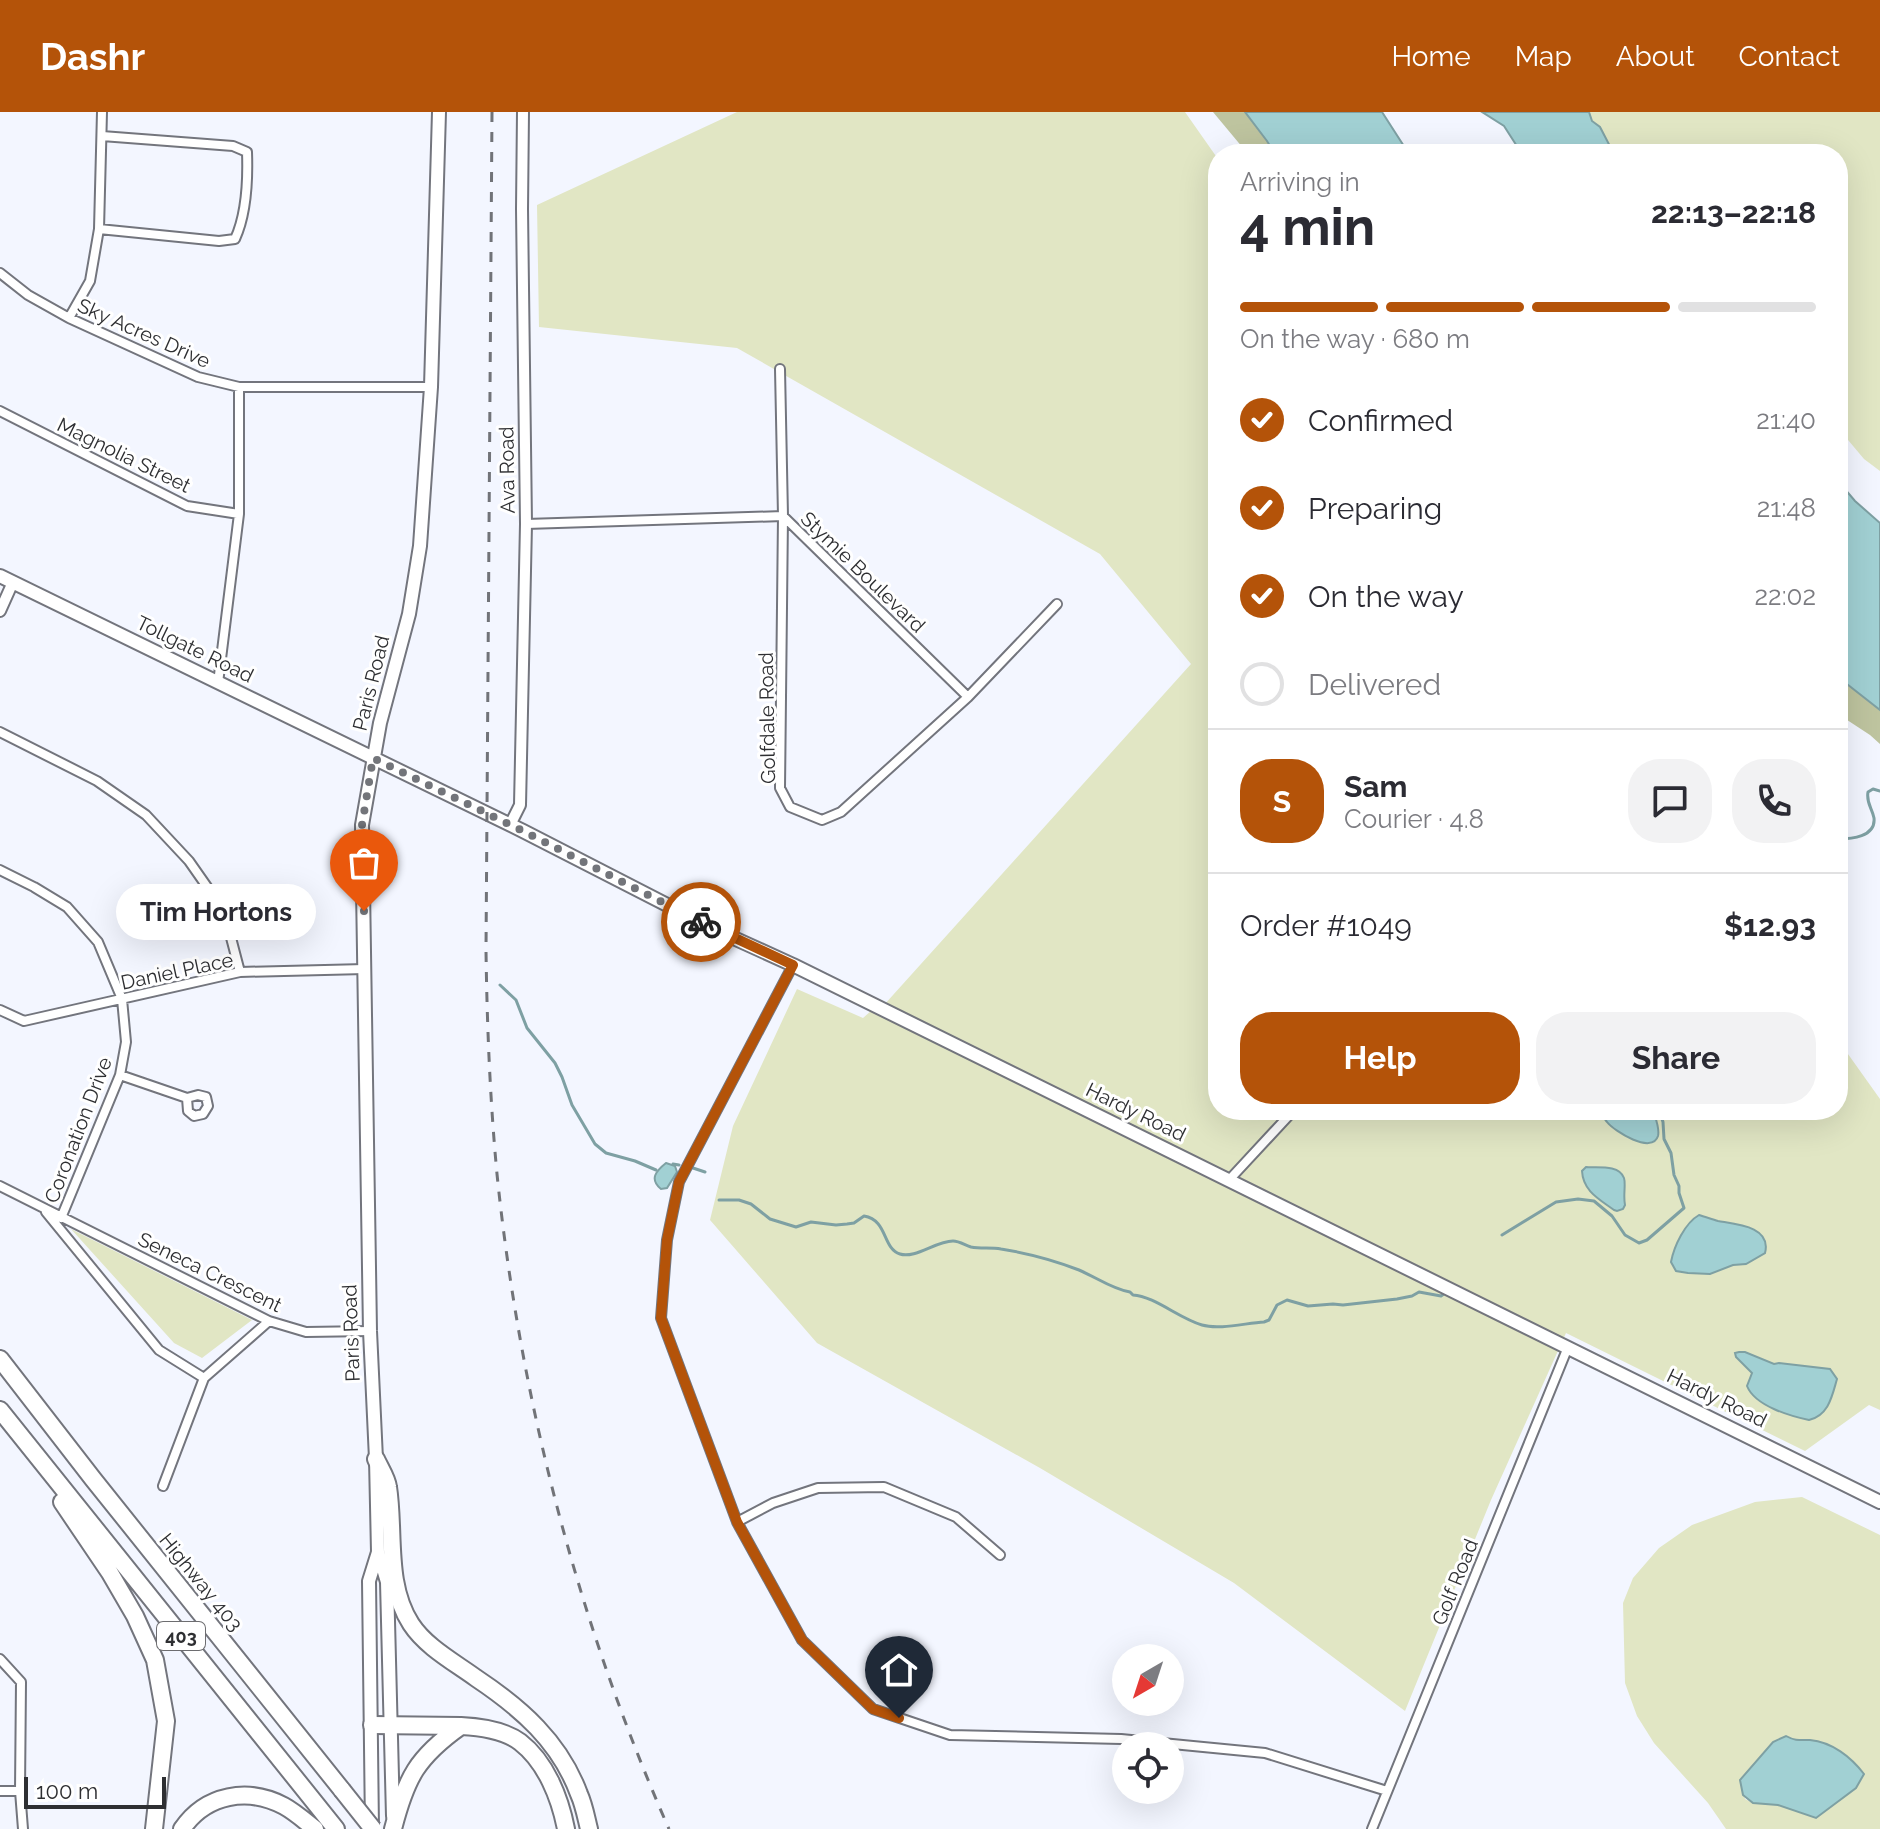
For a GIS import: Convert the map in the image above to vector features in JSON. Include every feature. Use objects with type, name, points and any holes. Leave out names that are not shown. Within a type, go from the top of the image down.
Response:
[{"type":"highway","name":"Highway 403","points":[[0,1359],[373,1829]]},
{"type":"highway","name":"403","points":[[0,1410],[336,1829]]},
{"type":"highway","points":[[26,1443],[41,1471],[110,1573],[135,1616],[155,1660],[166,1721],[154,1829]]},
{"type":"highway","points":[[376,1459],[388,1484],[394,1569],[401,1604],[410,1623],[442,1654],[518,1708],[550,1742],[565,1763],[579,1794],[589,1829]]},
{"type":"highway","points":[[372,1725],[461,1726],[494,1730],[521,1742],[536,1759],[553,1788],[566,1829]]},
{"type":"highway","points":[[393,1829],[402,1795],[419,1761],[461,1726]]},
{"type":"highway","points":[[182,1829],[205,1806],[222,1798],[241,1795],[260,1797],[288,1808],[315,1829]]},
{"type":"main road","name":"Paris Road","points":[[393,1829],[387,1582],[378,1552],[370,1331],[362,825],[380,723],[409,614],[420,546],[431,387],[439,112]]},
{"type":"main road","name":"Tollgate Road","points":[[0,576],[373,758]]},
{"type":"main road","name":"Hardy Road","points":[[373,758],[1880,1502]]},
{"type":"main road","name":"Paris Road","points":[[373,1829],[369,1581],[378,1552]]},
{"type":"street","points":[[69,318],[90,281],[99,229],[102,112]]},
{"type":"street","name":"Ava Road","points":[[510,825],[520,805],[526,524],[523,112]]},
{"type":"street","points":[[99,229],[219,241],[235,239],[242,224],[248,165],[247,152],[233,146],[102,136]]},
{"type":"street","name":"Sky Acres Drive","points":[[0,273],[28,295],[69,318],[198,377],[239,387],[431,387]]},
{"type":"street","name":"Golfdale Road","points":[[780,369],[783,516],[780,788],[790,807],[822,820],[841,812],[968,697],[1057,604]]},
{"type":"street","points":[[218,683],[239,514],[239,387]]},
{"type":"street","name":"Magnolia Street","points":[[0,411],[187,506],[239,514]]},
{"type":"street","name":"Stymie Boulevard","points":[[526,524],[783,516],[968,697]]},
{"type":"street","points":[[0,611],[13,582]]},
{"type":"street","points":[[0,732],[97,781],[146,815],[189,861],[224,911],[240,972]]},
{"type":"street","name":"Coronation Drive","points":[[0,870],[67,907],[98,942],[122,999],[126,1042],[120,1075],[61,1218]]},
{"type":"street","points":[[793,965],[679,1182],[667,1240],[661,1318],[737,1522],[802,1640],[873,1709],[950,1735],[1121,1739],[1265,1753],[1387,1791]]},
{"type":"street","name":"Daniel Place","points":[[0,1010],[24,1021],[240,972],[365,969]]},
{"type":"street","points":[[120,1075],[187,1098]]},
{"type":"street","points":[[1229,1180],[1285,1120]]},
{"type":"street","name":"Seneca Crescent","points":[[0,1186],[269,1321],[306,1332],[370,1331]]},
{"type":"street","name":"Seneca Crescent","points":[[44,1209],[159,1350],[204,1378]]},
{"type":"street","points":[[163,1486],[204,1378],[269,1321]]},
{"type":"street","name":"Golf Road","points":[[1372,1829],[1568,1347]]},
{"type":"street","points":[[737,1522],[773,1503],[818,1488],[884,1487],[956,1517],[1000,1555]]},
{"type":"street","points":[[0,1659],[21,1682],[20,1791],[23,1829]]},
{"type":"street","points":[[0,1791],[20,1791]]},
{"type":"green space","points":[[737,112],[1185,112],[1208,145],[1208,1120],[1848,1120],[1848,1054],[1880,1099],[1880,1410],[1869,1405],[1805,1451],[1566,1333],[1491,1500],[1405,1711],[1234,1583],[1040,1468],[817,1343],[710,1220],[733,1126],[797,989],[863,1018],[880,1003],[884,1005],[1191,664],[1100,554],[737,348],[539,327],[537,205]]},
{"type":"green space","points":[[1213,112],[1248,112],[1271,144],[1240,144]]},
{"type":"green space","points":[[1556,112],[1880,112],[1880,471],[1864,459],[1848,440],[1848,144],[1595,144]]},
{"type":"green space","points":[[1848,685],[1880,706],[1880,744],[1848,721]]},
{"type":"green space","points":[[71,1229],[252,1320],[202,1358],[174,1343]]},
{"type":"green space","points":[[1802,1497],[1880,1535],[1880,1829],[1726,1829],[1708,1803],[1654,1743],[1637,1716],[1625,1683],[1623,1603],[1633,1578],[1659,1548],[1692,1525],[1755,1502]],"holes":[[[1812,1740],[1816,1818],[1778,1805],[1753,1803],[1745,1799],[1741,1780],[1795,1741]]]},
{"type":"water","points":[[1245,112],[1382,112],[1403,144],[1269,144]]},
{"type":"water","points":[[1482,112],[1589,112],[1609,144],[1516,144],[1504,126]]},
{"type":"water","points":[[1848,493],[1880,523],[1880,710],[1848,685]]},
{"type":"water","points":[[1606,1120],[1656,1120],[1658,1136],[1654,1141],[1641,1142]]},
{"type":"water","points":[[666,1163],[675,1166],[677,1172],[667,1188],[661,1189],[655,1182],[655,1175]]},
{"type":"water","points":[[1586,1167],[1607,1168],[1621,1174],[1625,1183],[1623,1209],[1614,1210],[1589,1189],[1582,1171]]},
{"type":"water","points":[[1699,1215],[1758,1232],[1766,1244],[1765,1253],[1746,1264],[1733,1265],[1710,1274],[1676,1271],[1671,1262],[1675,1249],[1685,1229]]},
{"type":"water","points":[[1745,1352],[1774,1364],[1830,1369],[1837,1379],[1825,1409],[1809,1420],[1783,1413],[1757,1399],[1747,1386],[1752,1373],[1735,1353]]},
{"type":"water","points":[[1786,1736],[1818,1741],[1833,1747],[1847,1756],[1864,1774],[1856,1788],[1816,1818],[1778,1805],[1753,1803],[1743,1795],[1740,1780],[1773,1742]]},
{"type":"waterway","points":[[1848,838],[1862,836],[1871,829],[1874,818],[1868,792],[1873,789],[1880,791]]},
{"type":"waterway","points":[[500,985],[516,1000],[527,1028],[555,1063],[572,1105],[595,1144],[606,1153],[656,1170]]},
{"type":"waterway","points":[[1502,1235],[1556,1202],[1578,1199],[1594,1201],[1612,1216],[1625,1235],[1639,1243],[1647,1240],[1684,1208],[1671,1153],[1664,1139],[1662,1120]]},
{"type":"waterway","points":[[673,1164],[679,1165]]},
{"type":"waterway","points":[[693,1168],[705,1172]]},
{"type":"waterway","points":[[719,1200],[739,1200],[751,1204],[770,1219],[796,1227],[811,1222],[836,1225],[854,1223],[864,1216],[877,1223],[890,1246],[900,1254],[912,1254],[953,1241],[971,1247],[997,1248],[1041,1258],[1079,1270],[1110,1286],[1150,1299],[1194,1322],[1209,1326],[1264,1322],[1269,1320],[1277,1305],[1287,1300],[1308,1306],[1343,1305],[1397,1299],[1419,1292],[1441,1296],[1445,1293]]},
{"type":"railway","points":[[492,112],[486,950],[489,1062],[497,1174],[521,1342],[558,1509],[607,1671],[669,1829]]},
{"type":"way so far","points":[[364,911],[362,825],[373,758],[701,922]]},
{"type":"place","name":"Tim Hortons","points":[[364,911]]},
{"type":"route","points":[[701,922],[793,965],[679,1182],[667,1240],[661,1318],[737,1522],[802,1640],[873,1709],[899,1718]]}]
